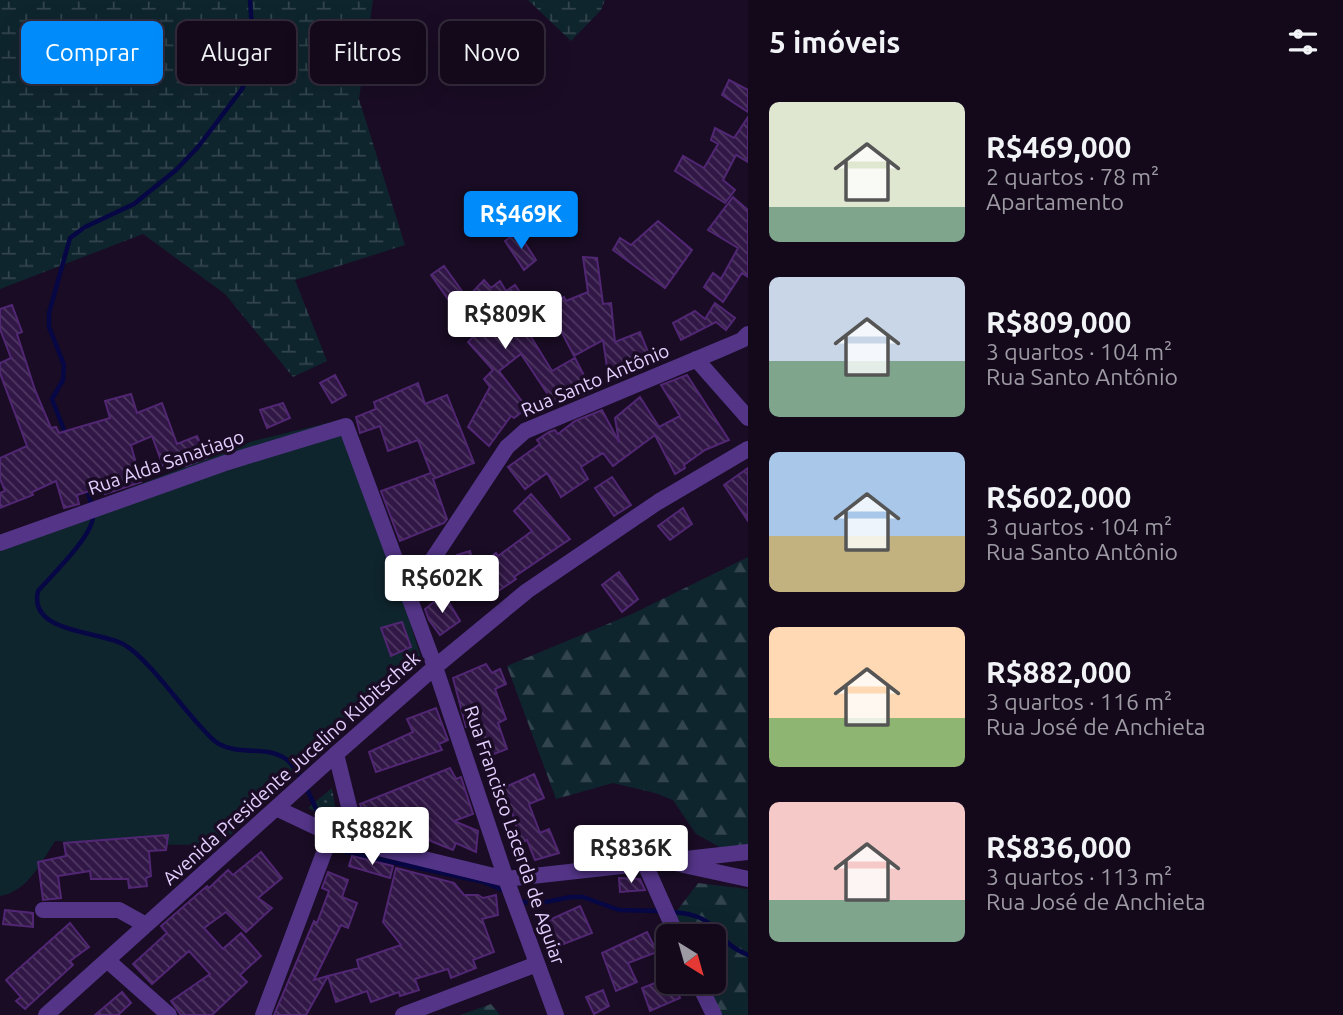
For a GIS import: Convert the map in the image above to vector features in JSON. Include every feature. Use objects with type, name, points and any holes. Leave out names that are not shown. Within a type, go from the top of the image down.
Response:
[{"type":"street","name":"Rua Santo Antônio","points":[[409,595],[507,447],[525,431],[742,340],[748,334]]},
{"type":"street","points":[[696,359],[748,418]]},
{"type":"street","name":"Rua Alda Sanatiago","points":[[0,543],[228,462],[346,426],[409,595]]},
{"type":"street","name":"Avenida Presidente Jucelino Kubitschek","points":[[46,1015],[336,754],[527,591],[658,502],[748,450]]},
{"type":"street","points":[[409,595],[435,667]]},
{"type":"street","name":"Rua Francisco Lacerda de Aguiar","points":[[435,667],[506,879],[556,1015]]},
{"type":"street","points":[[336,754],[358,843]]},
{"type":"street","points":[[276,808],[331,834],[358,843],[506,879],[748,852]]},
{"type":"street","points":[[263,1015],[331,834]]},
{"type":"street","points":[[652,861],[748,879]]},
{"type":"street","points":[[652,861],[673,924]]},
{"type":"street","points":[[43,910],[119,910],[146,925]]},
{"type":"street","points":[[107,960],[169,1015]]},
{"type":"street","points":[[403,1015],[537,964]]},
{"type":"street","points":[[704,994],[714,1015]]},
{"type":"green space","points":[[0,0],[373,0],[370,21],[310,21],[310,84],[361,84],[359,99],[405,245],[295,280],[327,361],[293,377],[225,294],[143,234],[0,289]]},
{"type":"green space","points":[[528,0],[605,0],[601,10],[571,41]]},
{"type":"green space","points":[[344,419],[361,464],[422,661],[356,715],[225,840],[204,845],[55,841],[26,883],[0,896],[0,538],[253,441]]},
{"type":"green space","points":[[748,557],[748,856],[736,856],[696,834],[673,800],[655,793],[613,783],[556,799],[507,666],[634,613]]},
{"type":"green space","points":[[332,788],[338,824],[308,808]]},
{"type":"green space","points":[[698,883],[748,889],[748,1015],[719,1015],[709,994],[726,994],[726,924],[677,924],[673,916]]},
{"type":"green space","points":[[491,1004],[500,1015],[460,1015]]},
{"type":"building","points":[[729,80],[748,90],[748,112],[722,95]]},
{"type":"building","points":[[748,117],[748,162],[736,155],[723,180],[735,190],[725,203],[675,171],[683,156],[704,168],[718,144],[711,140],[715,128],[734,138]]},
{"type":"building","points":[[733,197],[748,210],[748,277],[742,273],[723,302],[704,287],[713,273],[721,279],[738,248],[708,230]]},
{"type":"building","points":[[658,221],[692,250],[665,288],[613,250],[620,238],[631,245]]},
{"type":"building","points":[[518,232],[536,260],[524,270],[505,241]]},
{"type":"building","points":[[583,257],[597,258],[603,304],[611,303],[615,342],[640,332],[650,357],[608,374],[603,340],[574,356],[547,304],[564,297],[566,301],[588,292]]},
{"type":"building","points":[[444,266],[467,298],[484,280],[491,288],[500,281],[506,291],[515,285],[533,312],[520,319],[552,371],[575,358],[592,391],[576,398],[571,388],[553,402],[521,354],[499,371],[527,408],[514,418],[511,416],[489,446],[468,427],[490,387],[484,379],[493,370],[468,342],[475,335],[431,275]]},
{"type":"building","points":[[715,303],[735,318],[726,330],[716,322],[681,340],[673,323],[695,311],[705,319]]},
{"type":"building","points":[[12,305],[22,332],[17,334],[35,390],[51,428],[56,427],[59,433],[110,418],[105,401],[131,394],[137,413],[162,403],[177,444],[197,436],[207,458],[186,466],[182,459],[163,466],[152,436],[131,445],[141,482],[105,494],[102,487],[77,495],[79,504],[64,508],[56,481],[32,492],[33,495],[0,508],[0,493],[5,491],[0,479],[0,458],[27,446],[0,373],[0,363],[11,358],[0,329],[0,309]]},
{"type":"building","points":[[335,375],[346,395],[332,403],[320,383]]},
{"type":"building","points":[[687,375],[729,440],[705,450],[675,474],[655,435],[613,466],[603,453],[581,467],[588,479],[561,497],[547,473],[525,489],[508,467],[540,444],[537,440],[549,432],[555,430],[558,434],[575,421],[602,410],[619,442],[615,418],[640,397],[659,427],[680,416],[661,385]]},
{"type":"building","points":[[418,383],[425,404],[447,395],[474,463],[433,479],[447,519],[444,523],[400,541],[381,491],[431,473],[418,440],[388,451],[380,426],[360,433],[356,417],[376,409],[374,402]]},
{"type":"building","points":[[283,403],[290,418],[267,428],[260,410]]},
{"type":"building","points":[[748,468],[748,521],[724,485]]},
{"type":"building","points":[[612,477],[631,505],[614,516],[595,488]]},
{"type":"building","points":[[531,494],[570,539],[514,577],[516,579],[497,592],[478,567],[532,531],[514,511]]},
{"type":"building","points":[[683,508],[692,524],[670,540],[658,526]]},
{"type":"building","points":[[470,551],[481,597],[473,600],[457,555]]},
{"type":"building","points":[[619,572],[638,599],[622,612],[602,585]]},
{"type":"building","points":[[444,594],[460,621],[440,635],[425,609]]},
{"type":"building","points":[[402,622],[411,647],[391,656],[381,628]]},
{"type":"building","points":[[486,664],[492,673],[500,669],[506,684],[495,689],[506,719],[498,723],[507,749],[486,757],[470,726],[466,727],[453,678]]},
{"type":"building","points":[[436,708],[448,740],[439,744],[442,750],[376,772],[369,752],[413,732],[407,719]]},
{"type":"building","points":[[450,768],[456,779],[461,777],[473,814],[454,821],[478,831],[476,852],[456,843],[453,850],[413,834],[418,820],[373,834],[360,804]]},
{"type":"building","points":[[534,774],[544,798],[529,804],[540,833],[549,829],[559,853],[535,860],[527,840],[521,843],[512,812],[499,790]]},
{"type":"building","points":[[168,835],[166,850],[149,851],[151,876],[146,878],[147,886],[129,888],[128,879],[91,879],[90,871],[58,876],[61,898],[43,900],[38,862],[66,856],[64,843]]},
{"type":"building","points":[[261,852],[282,878],[258,898],[272,908],[246,932],[226,912],[204,928],[223,949],[241,933],[261,956],[240,975],[247,982],[212,1015],[181,1015],[171,1001],[210,974],[189,951],[152,984],[133,964],[167,933],[161,926],[228,870],[233,875]]},
{"type":"building","points":[[352,856],[393,866],[390,878],[349,866]]},
{"type":"building","points":[[396,868],[454,883],[464,895],[478,895],[483,898],[496,895],[498,915],[482,919],[494,952],[473,960],[476,968],[451,978],[448,969],[415,979],[419,990],[400,996],[399,992],[371,1002],[367,991],[336,1002],[328,976],[359,968],[357,960],[401,945],[383,922]]},
{"type":"building","points":[[328,872],[348,880],[342,897],[357,903],[348,928],[341,925],[314,980],[328,976],[306,1015],[274,1015],[314,921],[317,923],[329,891],[322,888]]},
{"type":"building","points":[[619,878],[640,879],[645,890],[620,892]]},
{"type":"building","points":[[580,906],[592,933],[548,950],[536,926]]},
{"type":"building","points":[[5,910],[33,913],[33,927],[3,924]]},
{"type":"building","points":[[70,923],[89,947],[70,961],[73,965],[25,1009],[16,1001],[21,997],[6,980]]},
{"type":"building","points":[[647,932],[656,950],[656,952],[628,963],[637,982],[616,991],[602,953]]},
{"type":"building","points":[[656,983],[656,994],[678,994],[680,998],[650,1011],[642,988]]},
{"type":"building","points":[[603,990],[609,1006],[594,1014],[586,997]]},
{"type":"building","points":[[122,992],[131,1003],[118,1015],[95,1015]]},
{"type":"waterway","points":[[66,435],[52,399],[63,380],[64,365],[49,327],[49,313],[70,238],[85,227],[134,204],[176,170],[198,147],[242,89],[252,66],[250,0]]},
{"type":"waterway","points":[[87,488],[92,507]]},
{"type":"waterway","points":[[93,515],[80,544],[38,591],[38,605],[44,615],[54,623],[123,644],[142,659],[216,742],[227,748],[278,755],[288,761],[303,779]]},
{"type":"waterway","points":[[306,787],[323,824]]},
{"type":"waterway","points":[[333,840],[346,852],[484,882],[503,890]]},
{"type":"waterway","points":[[519,901],[535,904],[583,897],[619,910],[661,911]]},
{"type":"waterway","points":[[670,912],[699,918],[728,943],[748,955]]}]
